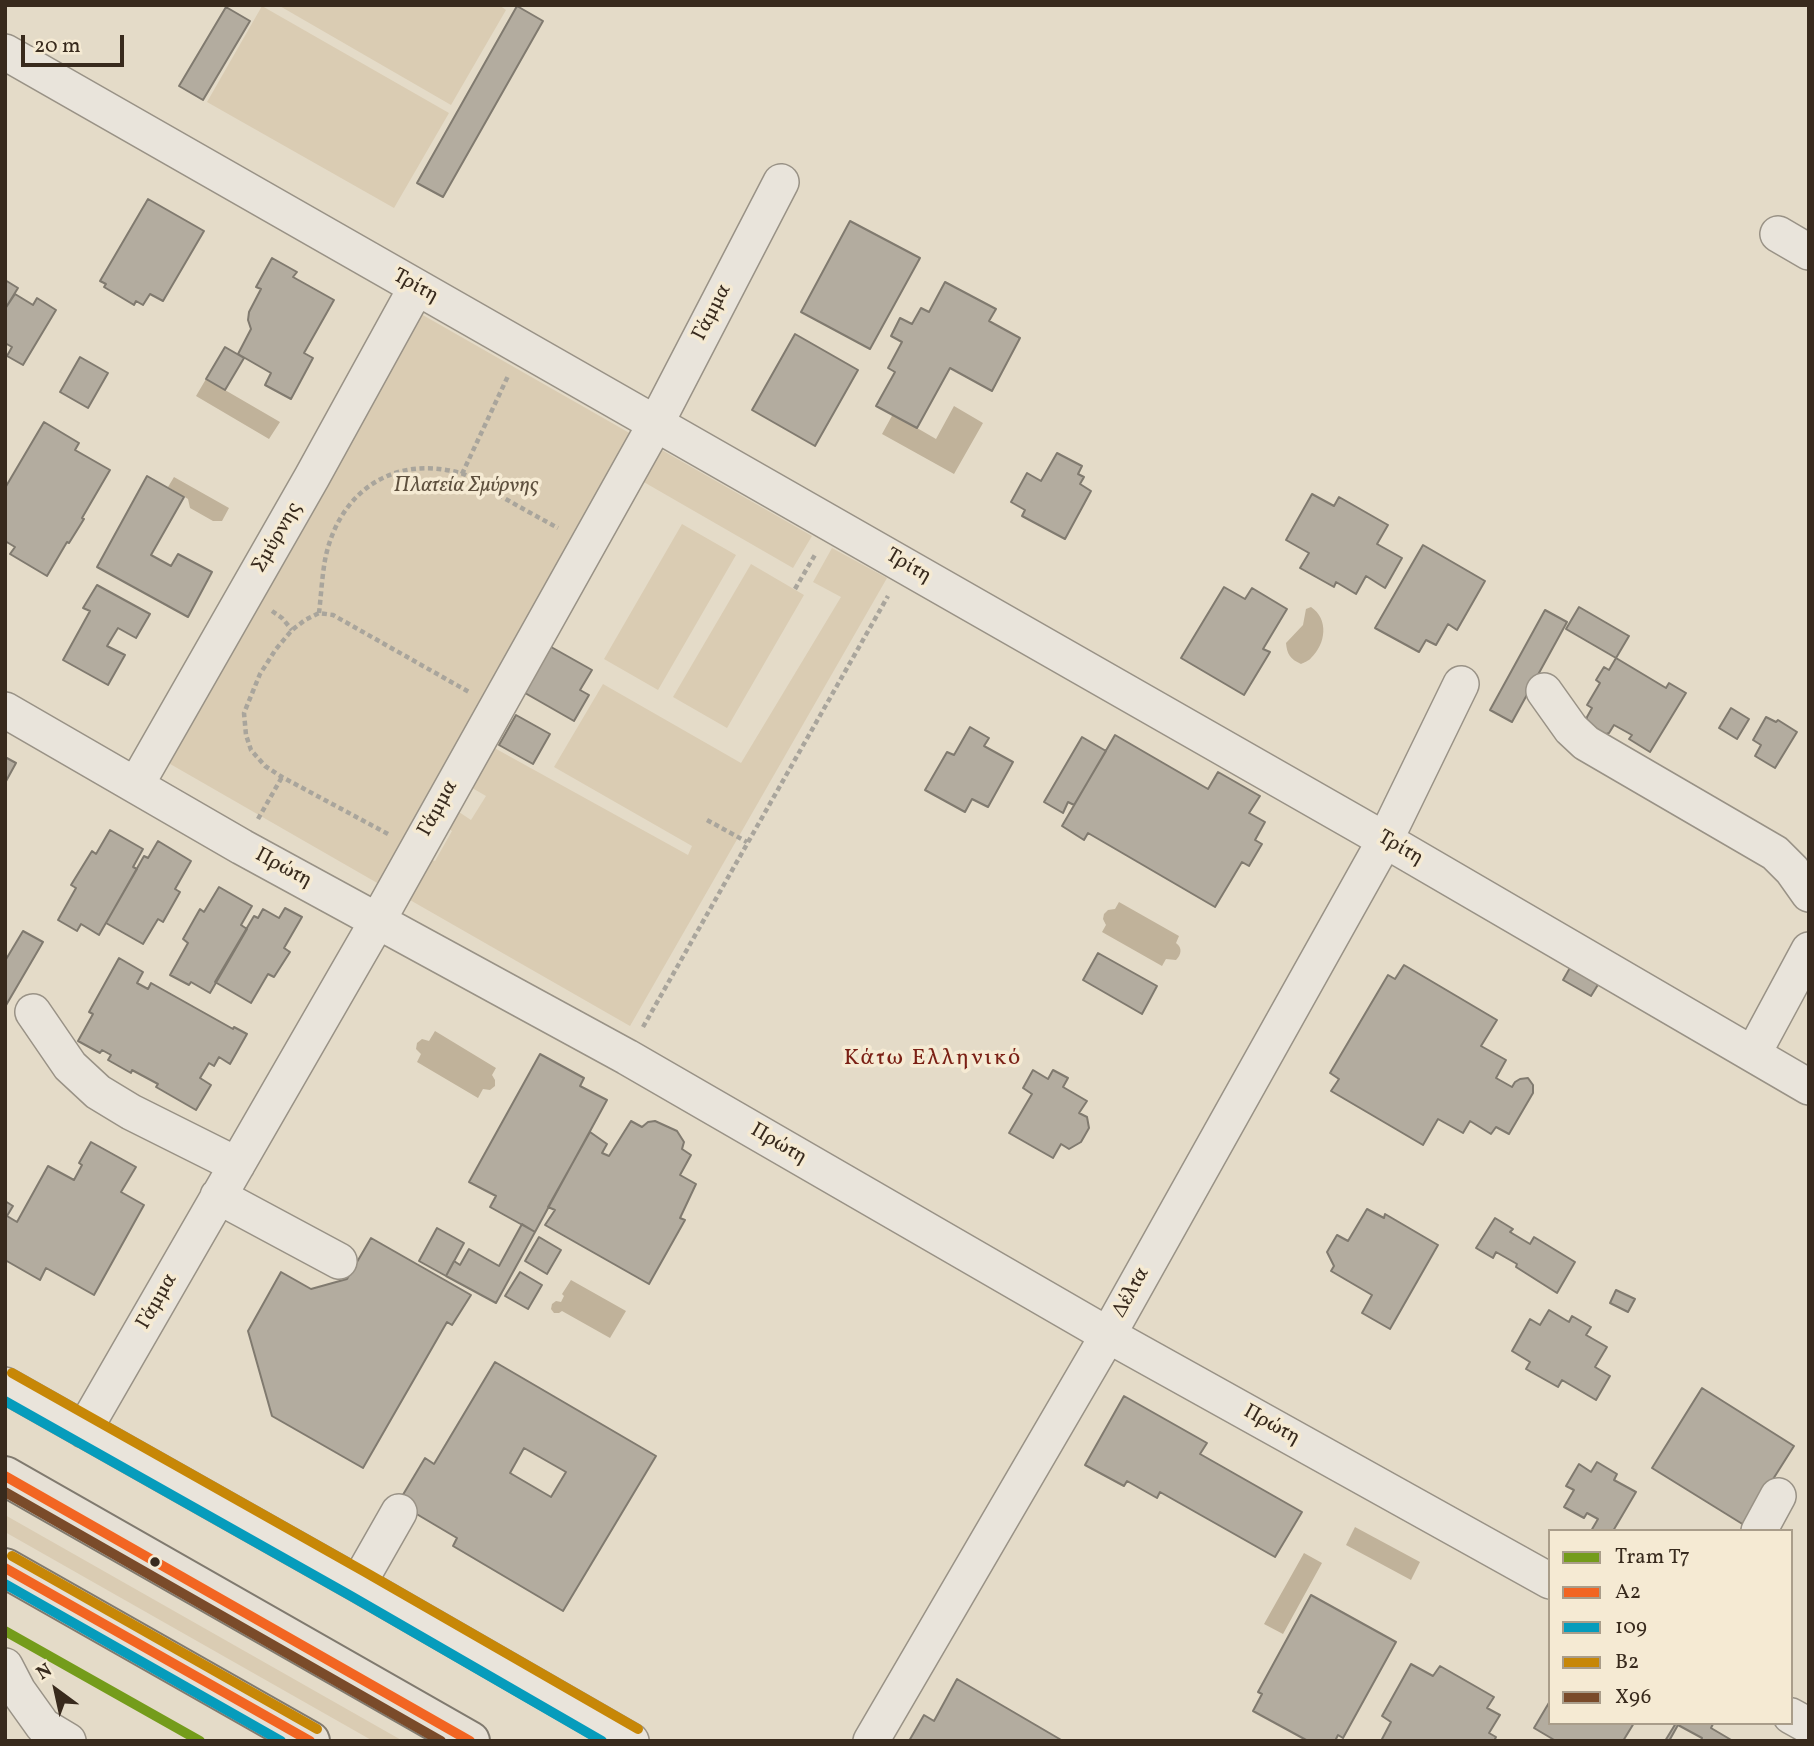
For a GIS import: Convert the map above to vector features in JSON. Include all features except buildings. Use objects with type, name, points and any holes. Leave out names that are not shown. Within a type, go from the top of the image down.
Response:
[{"type":"highway","points":[[5,1476],[470,1741]]},
{"type":"highway","points":[[5,1568],[310,1741]]},
{"type":"street","name":"Τρίτη","points":[[5,52],[1385,840],[1809,1087]]},
{"type":"street","name":"Γάμμα","points":[[84,1430],[378,920],[656,423],[781,182]]},
{"type":"street","points":[[1778,234],[1809,252]]},
{"type":"street","name":"Σμύρνης","points":[[136,785],[312,477],[416,288]]},
{"type":"street","name":"Δέλτα","points":[[871,1741],[1108,1335],[1385,840],[1461,684]]},
{"type":"street","points":[[1544,691],[1571,729],[1586,743],[1775,853],[1792,870],[1809,894]]},
{"type":"street","name":"Πρώτη","points":[[5,710],[242,847],[627,1057],[1108,1335],[1548,1580]]},
{"type":"street","points":[[1753,1054],[1809,950]]},
{"type":"street","points":[[33,1012],[70,1066],[98,1092],[131,1112],[237,1165]]},
{"type":"street","points":[[218,1196],[339,1261]]},
{"type":"street","points":[[5,1385],[631,1741]]},
{"type":"street","points":[[1760,1529],[1778,1496]]},
{"type":"street","points":[[358,1584],[399,1512]]},
{"type":"street","points":[[5,1666],[18,1691],[43,1726],[68,1741]]},
{"type":"street","points":[[1793,1717],[1809,1726]]},
{"type":"path","points":[[462,474],[522,346]]},
{"type":"path","points":[[320,613],[325,559],[332,536],[348,508],[367,487],[382,477],[405,470],[425,468],[462,474],[587,545]]},
{"type":"path","points":[[627,1057],[905,565]]},
{"type":"path","points":[[416,850],[264,766],[251,750],[246,735],[244,713],[260,674],[292,630],[320,613],[333,615],[496,707]]},
{"type":"path","points":[[242,847],[282,777]]},
{"type":"path","points":[[707,820],[747,842]]},
{"type":"green space","points":[[278,5],[499,5],[506,10],[451,105]]},
{"type":"green space","points":[[262,6],[449,113],[394,208],[207,102]]},
{"type":"green space","name":"Πλατεία Σμύρνης","points":[[421,314],[640,439],[379,884],[165,761]]},
{"type":"green space","points":[[660,449],[812,536],[793,568],[642,481]]},
{"type":"green space","points":[[682,524],[736,555],[658,690],[604,659]]},
{"type":"green space","points":[[832,548],[887,578],[630,1026],[403,896],[425,857],[435,861],[452,831],[443,825],[453,808],[471,820],[486,796],[467,785],[489,745],[688,855],[692,846],[554,767],[603,684],[741,763],[841,597],[813,582]]},
{"type":"green space","points":[[751,564],[804,595],[727,728],[673,697]]},
{"type":"green space","points":[[5,1515],[403,1741],[373,1741],[5,1532]]},
{"type":"shaded area","points":[[206,379],[280,422],[269,439],[196,396]]},
{"type":"shaded area","points":[[954,406],[983,423],[954,474],[882,434],[893,414],[936,439]]},
{"type":"shaded area","points":[[174,477],[229,508],[222,521],[213,521],[190,508],[188,499],[168,487]]},
{"type":"shaded area","points":[[1311,607],[1321,618],[1322,639],[1316,652],[1301,664],[1290,656],[1286,643],[1303,625],[1306,609]]},
{"type":"shaded area","points":[[1119,902],[1179,936],[1176,943],[1180,951],[1176,960],[1166,959],[1162,966],[1102,932],[1106,925],[1104,914],[1115,909]]},
{"type":"shaded area","points":[[435,1031],[496,1068],[492,1075],[495,1086],[490,1090],[483,1089],[478,1098],[417,1062],[421,1054],[416,1049],[417,1043],[422,1039],[429,1041]]},
{"type":"shaded area","points":[[571,1280],[626,1311],[610,1338],[562,1311],[554,1313],[551,1309],[556,1301],[561,1302],[564,1296],[562,1294]]},
{"type":"shaded area","points":[[1355,1527],[1420,1562],[1411,1580],[1346,1545]]},
{"type":"shaded area","points":[[1304,1553],[1322,1563],[1283,1634],[1264,1624]]},
{"type":"tram line","name":"Τ7","points":[[5,1631],[200,1741]]},
{"type":"transit line","name":"Β2","points":[[12,1373],[638,1729]]},
{"type":"transit line","name":"109","points":[[5,1401],[602,1741]]},
{"type":"transit line","name":"Α2","points":[[5,1476],[470,1741]]},
{"type":"transit line","name":"Χ96","points":[[5,1492],[441,1741]]},
{"type":"transit line","name":"Β2","points":[[12,1556],[317,1729]]},
{"type":"transit line","name":"Α2","points":[[5,1568],[310,1741]]},
{"type":"transit line","name":"109","points":[[5,1584],[281,1741]]},
{"type":"district","name":"Κάτω Ελληνικό","points":[[933,1060]]}]
